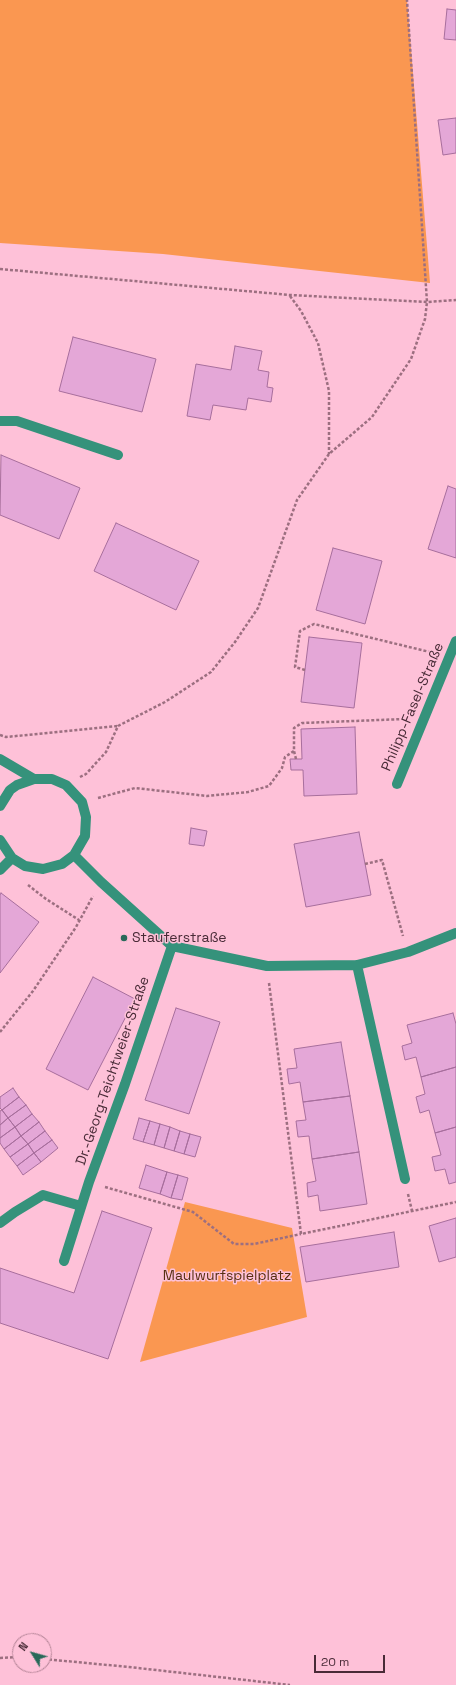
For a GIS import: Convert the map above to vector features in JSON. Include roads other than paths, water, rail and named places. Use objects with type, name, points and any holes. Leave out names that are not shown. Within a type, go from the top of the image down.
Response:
[{"type":"street","points":[[0,421],[17,421],[118,455]]},
{"type":"street","name":"Philipp-Fasel-Straße","points":[[397,784],[456,641]]},
{"type":"street","points":[[0,759],[34,779]]},
{"type":"street","points":[[0,804],[10,790],[17,785],[34,779],[52,779],[66,785],[82,802],[86,817],[85,836],[74,855],[62,864],[44,869],[25,866],[12,858],[0,840]]},
{"type":"street","points":[[74,855],[101,882],[172,946],[267,966],[357,966],[408,952],[456,933]]},
{"type":"street","points":[[2,868],[12,858]]},
{"type":"street","name":"Dr.-Georg-Teichtweier-Straße","points":[[64,1261],[89,1182],[125,1084],[172,946]]},
{"type":"street","points":[[357,966],[405,1179]]},
{"type":"street","points":[[0,1223],[43,1195],[81,1206]]},
{"type":"place","name":"Stauferstraße","points":[[124,938]]},
{"type":"park label","name":"Maulwurfspielplatz","points":[[227,1276]]}]
